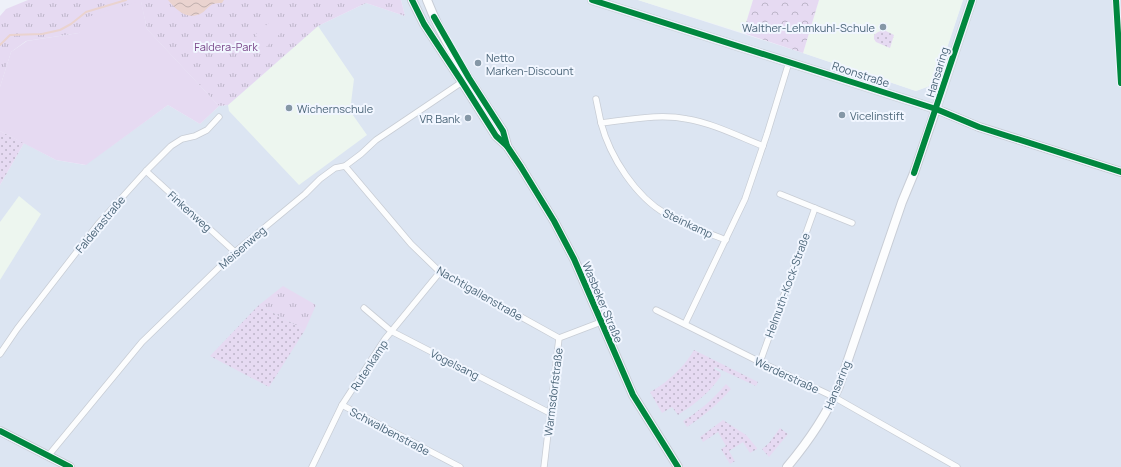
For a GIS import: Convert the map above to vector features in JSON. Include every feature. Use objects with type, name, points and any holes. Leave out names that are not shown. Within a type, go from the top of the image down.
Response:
[{"type":"main road","name":"Roonstraße","points":[[592,0],[936,109]]},
{"type":"main road","name":"Hansaring","points":[[936,109],[972,0]]},
{"type":"street","name":"Wasbeker Straße","points":[[412,0],[424,24],[502,131],[507,146],[539,196],[569,250],[632,395],[678,467]]},
{"type":"street","name":"Wasbeker Straße","points":[[427,0],[465,80]]},
{"type":"street","points":[[1116,0],[1121,83]]},
{"type":"street","name":"Steinkamp","points":[[685,324],[745,198],[789,62]]},
{"type":"street","name":"Meisenweg","points":[[48,456],[142,342],[235,252],[305,194],[320,179],[335,168],[345,166],[376,140],[465,80]]},
{"type":"street","name":"Steinkamp","points":[[596,99],[606,140],[622,170],[655,207],[668,215],[726,240]]},
{"type":"street","name":"Roonstraße","points":[[936,109],[979,127],[1121,172]]},
{"type":"street","name":"Hansaring","points":[[787,467],[800,452],[816,429],[834,397],[936,109]]},
{"type":"street","name":"Falderastraße","points":[[0,354],[17,329],[99,223],[146,171],[171,146],[182,139],[195,136],[207,130],[220,117]]},
{"type":"street","points":[[601,123],[667,117],[687,119],[703,123],[763,146]]},
{"type":"street","name":"Nachtigallenstraße","points":[[345,166],[411,244],[440,272],[559,338]]},
{"type":"street","name":"Finkenweg","points":[[146,171],[235,252]]},
{"type":"street","points":[[780,194],[852,222]]},
{"type":"street","name":"Helmuth-Kock-Straße","points":[[760,362],[815,208]]},
{"type":"street","name":"Rutenkamp","points":[[312,467],[342,405],[390,331],[440,272]]},
{"type":"street","name":"Vogelsang","points":[[364,308],[390,331],[550,413]]},
{"type":"street","name":"Werderstraße","points":[[656,310],[834,397],[957,467]]},
{"type":"street","name":"Warmsdorfstraße","points":[[544,467],[559,338],[601,322]]},
{"type":"street","name":"Schwalbenstraße","points":[[342,405],[460,467]]},
{"type":"street","points":[[0,431],[70,467]]},
{"type":"shaded area","points":[[401,0],[638,0],[916,91],[935,84],[963,0],[1121,0],[1121,467],[0,467],[0,185],[24,143],[56,160],[85,165],[168,105],[200,124],[219,106],[228,105],[318,26],[366,3],[405,16]]},
{"type":"shaded area","name":"Walther-Lehmkuhl-Schule","points":[[638,0],[753,0],[743,33]]},
{"type":"shaded area","name":"Walther-Lehmkuhl-Schule","points":[[819,0],[963,0],[935,84],[916,91],[803,53]]},
{"type":"shaded area","name":"Wichernschule","points":[[318,26],[354,79],[350,111],[367,135],[299,185],[229,111],[228,105]]},
{"type":"shaded area","points":[[19,196],[41,214],[0,280],[0,222]]},
{"type":"green space","name":"Faldera-Park","points":[[28,0],[401,0],[405,16],[366,3],[318,26],[228,105],[219,106],[147,29],[141,2],[79,33],[26,41],[11,52],[0,87],[0,16],[6,9]]},
{"type":"green space","points":[[753,0],[819,0],[803,53],[743,33]]},
{"type":"green space","points":[[141,1],[147,29],[219,106],[200,124],[168,105],[86,165],[56,160],[0,131],[0,87],[11,52],[27,41],[79,33],[87,17]]},
{"type":"green space","points":[[271,21],[282,32],[266,47],[255,35]]},
{"type":"green space","points":[[884,30],[894,35],[890,48],[876,42],[874,39],[874,35]]},
{"type":"green space","points":[[0,131],[24,143],[0,185]]},
{"type":"green space","points":[[283,286],[316,305],[305,330],[259,305]]},
{"type":"green space","points":[[259,305],[305,330],[269,387],[210,356]]},
{"type":"green space","points":[[694,350],[758,382],[756,386],[715,367],[714,369],[720,372],[721,376],[712,388],[701,398],[678,415],[672,407],[662,413],[650,392],[662,385],[675,374]]},
{"type":"green space","points":[[726,384],[731,389],[710,410],[687,427],[683,421],[706,404]]},
{"type":"green space","points":[[723,420],[746,435],[757,449],[750,453],[743,442],[729,451],[735,461],[730,464],[721,449],[726,446],[718,432],[703,442],[700,437]]},
{"type":"green space","points":[[780,428],[788,434],[769,457],[762,449],[769,443]]},
{"type":"water","points":[[168,0],[224,0],[222,3],[215,3],[211,5],[200,14],[191,16],[182,13]]},
{"type":"waterway","points":[[0,45],[10,35],[42,34],[60,30],[71,24],[86,12],[126,0]]},
{"type":"cycle path","points":[[412,0],[424,24],[496,136],[507,146],[521,167],[554,221],[574,259],[633,395],[678,467]]},
{"type":"cycle path","points":[[592,0],[936,109],[979,127],[1121,172]]},
{"type":"cycle path","points":[[914,173],[972,0]]},
{"type":"cycle path","points":[[1116,0],[1121,83]]},
{"type":"cycle path","points":[[434,17],[469,78],[503,131],[507,146]]},
{"type":"cycle path","points":[[0,431],[70,467]]},
{"type":"place","name":"Walther-Lehmkuhl-Schule","points":[[883,27]]},
{"type":"place","name":"Netto Marken-Discount","points":[[478,63]]},
{"type":"place","name":"Wichernschule","points":[[289,108]]},
{"type":"place","name":"Vicelinstift","points":[[842,115]]},
{"type":"place","name":"VR Bank","points":[[468,118]]}]
